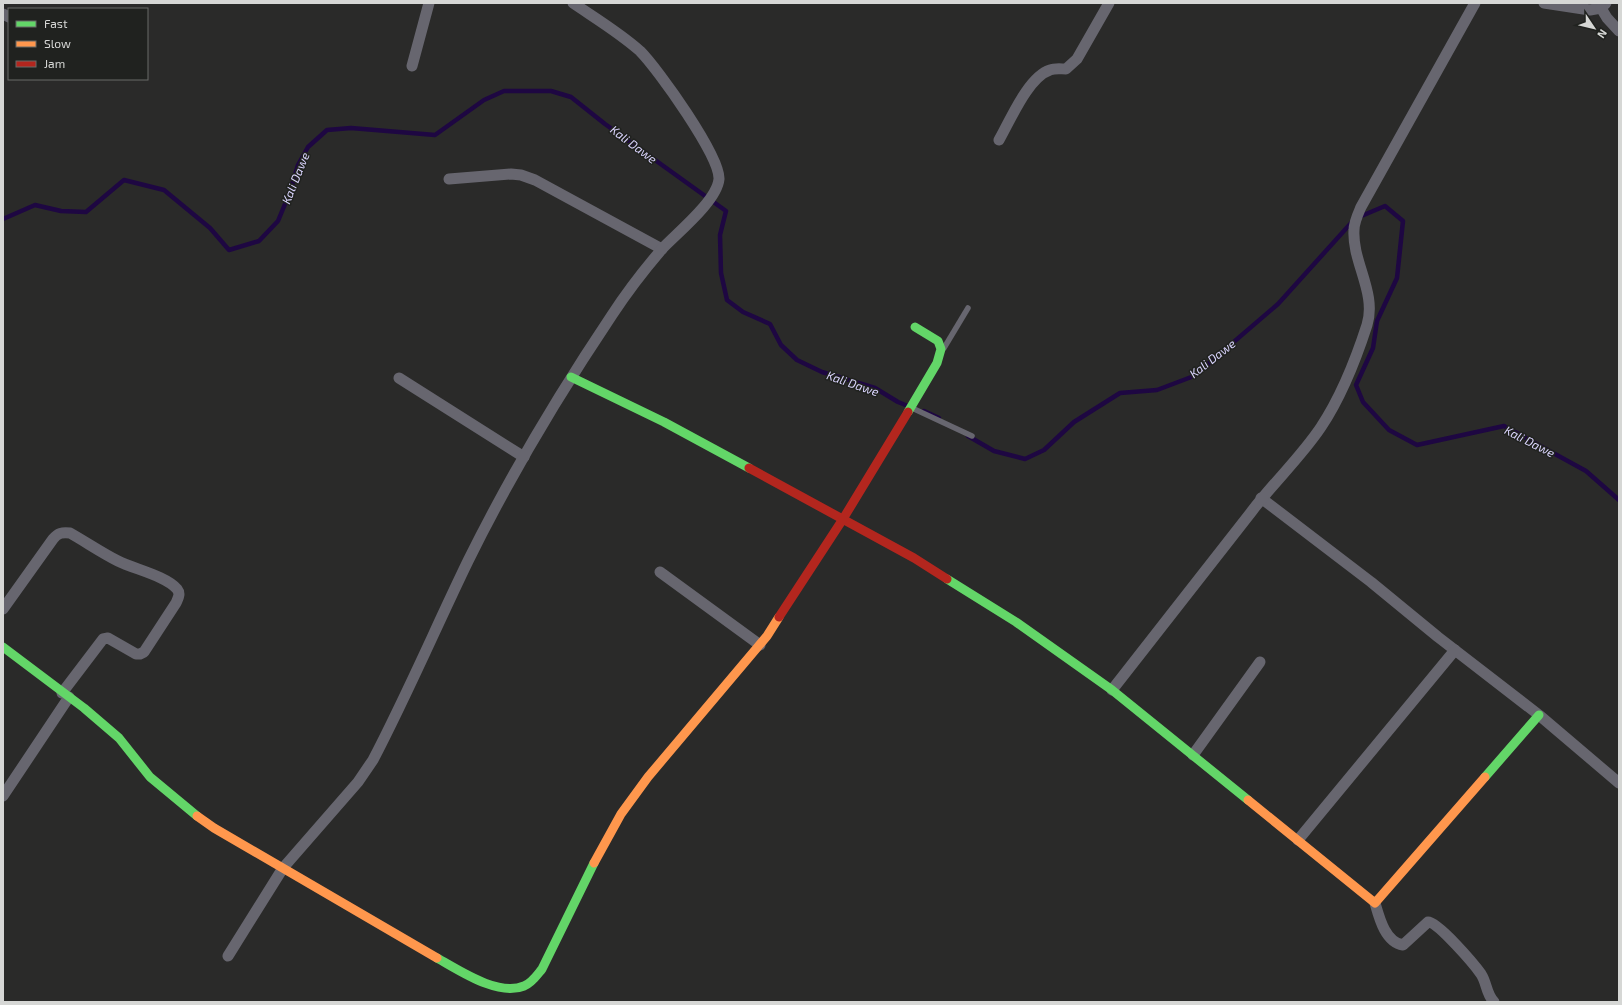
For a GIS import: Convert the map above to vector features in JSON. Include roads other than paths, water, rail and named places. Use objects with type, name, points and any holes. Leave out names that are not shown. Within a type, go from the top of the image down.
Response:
[{"type":"street","points":[[412,66],[429,3]]},
{"type":"street","points":[[228,956],[283,868],[358,782],[373,760],[469,559],[524,457],[571,377],[631,287],[662,249],[703,207],[714,192],[719,178],[718,170],[700,134],[681,104],[642,53],[625,39],[573,3]]},
{"type":"street","points":[[999,140],[1021,100],[1034,82],[1049,70],[1066,69],[1077,59],[1086,41],[1110,3]]},
{"type":"street","points":[[1112,690],[1261,498],[1304,450],[1321,427],[1345,382],[1367,324],[1370,311],[1355,245],[1354,230],[1356,218],[1475,3]]},
{"type":"street","points":[[1544,3],[1590,10],[1604,5],[1607,18],[1619,31]]},
{"type":"street","points":[[449,179],[511,174],[522,175],[535,180],[662,249]]},
{"type":"street","points":[[3,647],[84,708],[119,738],[150,777],[189,810],[214,828],[431,955],[486,984],[511,989],[524,986],[534,979],[542,969],[608,835],[632,796],[760,645],[785,610],[843,519],[910,407],[942,352],[942,346],[939,342],[915,327]]},
{"type":"street","points":[[571,377],[664,422],[914,558],[1016,622],[1112,690],[1375,903],[1381,925],[1391,938],[1403,945],[1428,922],[1433,922],[1442,929],[1482,974],[1490,998],[1494,1002]]},
{"type":"street","points":[[399,378],[524,457]]},
{"type":"street","points":[[1261,498],[1371,582],[1539,715],[1619,783]]},
{"type":"street","points":[[3,609],[53,539],[59,533],[63,532],[70,533],[134,569],[160,577],[176,588],[179,592],[179,597],[176,603],[144,652],[136,654],[108,638],[103,639],[3,796]]},
{"type":"street","points":[[660,572],[760,645]]},
{"type":"street","points":[[1298,840],[1455,650]]},
{"type":"street","points":[[1193,755],[1260,662]]},
{"type":"street","points":[[1375,903],[1539,715]]},
{"type":"lane","points":[[942,352],[968,308]]},
{"type":"lane","points":[[910,407],[972,436]]},
{"type":"waterway","name":"Kali Dawe","points":[[3,219],[35,205],[61,211],[86,212],[124,180],[164,190],[210,228],[229,250],[259,241],[278,221],[290,192],[298,165],[308,147],[327,130],[351,128],[435,135],[484,100],[504,91],[551,91],[571,97],[605,124],[726,211],[720,235],[721,273],[727,300],[743,312],[770,324],[781,345],[797,360],[822,372],[875,388],[898,402],[908,406]]},
{"type":"waterway","name":"Kali Dawe","points":[[1359,217],[1385,206],[1403,221],[1397,278],[1377,321],[1373,348],[1356,385],[1363,402],[1389,430],[1417,445],[1504,426],[1586,471],[1619,500]]},
{"type":"waterway","name":"Kali Dawe","points":[[968,436],[994,451],[1025,459],[1044,450],[1074,422],[1120,393],[1157,390],[1194,376],[1278,304],[1352,222]]},
{"type":"waterway","name":"Kali Dawe","points":[[924,411],[939,418]]}]
